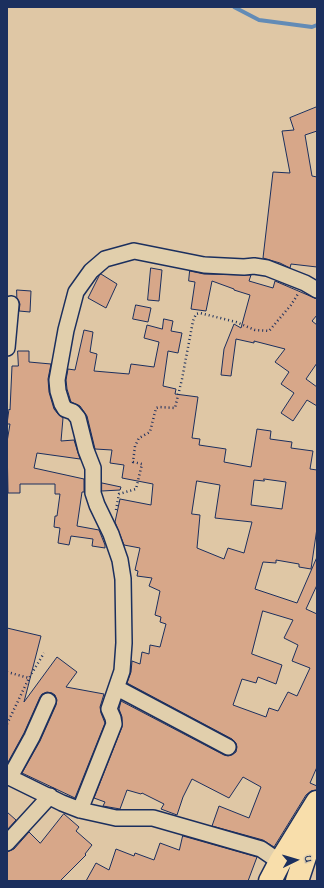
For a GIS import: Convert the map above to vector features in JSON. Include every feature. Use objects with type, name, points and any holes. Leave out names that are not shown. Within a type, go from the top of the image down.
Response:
[{"type":"highway","points":[[270,881],[317,802]]},
{"type":"highway","points":[[297,881],[317,821]]},
{"type":"street","points":[[80,810],[114,724],[109,709],[122,671],[124,643],[123,579],[120,560],[111,534],[93,493],[93,468],[86,450],[78,418],[73,412],[65,409],[58,392],[57,380],[66,330],[74,301],[81,284],[91,271],[105,259],[134,251],[204,265],[254,266],[282,273],[311,287]]},
{"type":"street","points":[[7,348],[11,304]]},
{"type":"street","points":[[117,688],[228,747]]},
{"type":"street","points":[[48,701],[32,737],[8,777],[80,810],[116,818],[153,818],[261,849],[280,862]]},
{"type":"street","points":[[7,843],[50,796]]},
{"type":"path","points":[[111,534],[119,494],[136,490],[142,464],[133,462],[135,446],[139,438],[150,432],[156,408],[175,408],[179,396],[193,321],[196,314],[200,313],[236,322],[256,330],[270,331],[291,306],[311,287]]},
{"type":"path","points":[[7,724],[29,678],[44,653]]},
{"type":"path","points":[[7,672],[29,678]]},
{"type":"building","points":[[317,107],[317,131],[305,135],[312,176],[317,177],[317,267],[291,264],[290,268],[280,263],[263,258],[273,172],[290,173],[282,131],[294,130],[290,118]]},
{"type":"building","points":[[151,268],[162,270],[159,301],[148,300]]},
{"type":"building","points":[[190,271],[204,274],[251,275],[249,281],[273,288],[275,281],[317,299],[317,315],[312,321],[317,325],[317,363],[306,379],[317,387],[317,406],[307,400],[293,421],[281,413],[294,393],[281,384],[289,372],[275,362],[285,349],[254,341],[254,343],[236,339],[231,376],[221,375],[224,349],[234,324],[241,328],[250,295],[212,281],[206,311],[191,309],[195,282],[189,281]]},
{"type":"building","points":[[101,274],[117,284],[106,308],[88,298]]},
{"type":"building","points":[[17,290],[31,291],[30,312],[19,311],[20,304],[17,298]]},
{"type":"building","points":[[136,305],[151,308],[148,322],[133,319]]},
{"type":"building","points":[[164,319],[173,321],[171,331],[182,333],[178,353],[168,351],[163,386],[176,389],[175,394],[198,397],[192,438],[200,439],[199,445],[226,449],[224,462],[251,467],[257,429],[271,431],[270,439],[292,442],[291,448],[313,451],[310,469],[317,470],[317,528],[311,569],[299,567],[299,564],[276,560],[276,563],[263,562],[255,589],[297,603],[317,557],[317,585],[306,609],[317,614],[317,767],[310,783],[317,786],[317,790],[311,791],[306,795],[274,847],[263,840],[212,826],[219,806],[249,818],[261,787],[243,777],[229,798],[192,779],[183,797],[177,815],[161,809],[164,804],[142,793],[127,790],[120,809],[103,806],[105,802],[94,798],[122,727],[122,717],[119,709],[121,701],[224,755],[232,755],[236,752],[237,747],[236,743],[232,739],[127,683],[131,672],[132,661],[140,664],[142,652],[149,654],[150,645],[160,647],[166,624],[160,622],[161,617],[155,615],[160,591],[149,586],[152,578],[137,576],[138,571],[135,570],[140,548],[124,545],[115,522],[120,499],[151,505],[153,484],[122,478],[124,465],[110,463],[112,450],[95,449],[87,416],[80,406],[71,402],[67,389],[66,380],[68,369],[75,370],[84,330],[93,332],[90,352],[97,354],[94,371],[129,374],[131,364],[154,367],[159,342],[144,338],[147,325],[162,329]],"holes":[[[264,479],[286,482],[282,509],[251,505],[254,480],[264,481]],[[197,481],[220,485],[215,518],[252,522],[244,553],[228,548],[224,559],[197,548],[200,515],[192,514]],[[263,611],[293,620],[284,638],[298,645],[292,661],[310,668],[297,696],[288,692],[278,711],[269,708],[266,717],[233,705],[242,679],[256,683],[258,677],[276,684],[282,665],[252,654]]]},
{"type":"building","points":[[18,351],[29,351],[29,362],[51,364],[48,379],[49,392],[54,409],[63,418],[61,441],[74,440],[80,459],[37,453],[34,468],[84,479],[84,492],[82,492],[77,526],[99,530],[105,548],[92,546],[93,539],[71,536],[69,545],[58,543],[60,528],[54,527],[60,494],[55,494],[55,484],[20,484],[20,493],[8,493],[7,442],[10,424],[7,424],[9,409],[10,410],[12,366],[18,366]]},
{"type":"building","points":[[102,483],[121,487],[120,490],[102,491]]},
{"type":"building","points":[[7,628],[41,636],[24,702],[57,657],[77,672],[66,687],[104,694],[100,707],[105,723],[75,798],[22,773],[40,741],[56,705],[57,700],[55,695],[52,693],[47,692],[42,694],[40,697],[24,733],[7,764]]},
{"type":"building","points":[[7,812],[16,820],[7,830]]},
{"type":"building","points":[[64,814],[79,827],[76,831],[92,845],[85,854],[86,855],[60,881],[7,881],[7,852],[14,849],[29,832],[40,843]]},
{"type":"building","points":[[183,836],[257,857],[248,881],[86,881],[96,863],[109,870],[116,849],[134,856],[135,853],[154,860],[160,843],[179,850]]},
{"type":"waterway","points":[[234,7],[259,20],[312,27],[317,25]]}]
